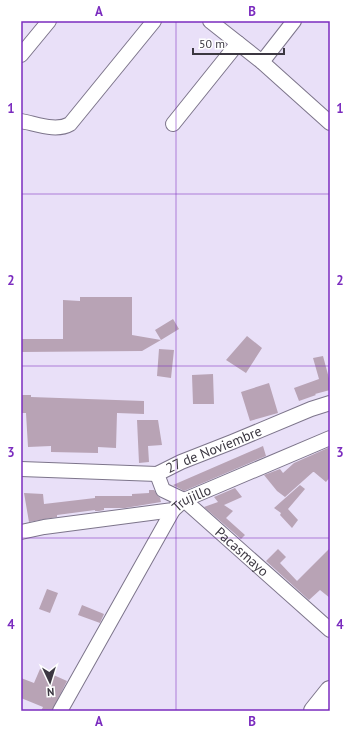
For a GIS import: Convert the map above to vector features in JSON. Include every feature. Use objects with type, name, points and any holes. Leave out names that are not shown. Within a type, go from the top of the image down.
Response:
[{"type":"street","points":[[21,55],[49,21]]},
{"type":"street","points":[[21,121],[56,128],[64,127],[70,124],[154,21]]},
{"type":"street","points":[[210,21],[262,62],[330,123]]},
{"type":"street","points":[[262,62],[294,21]]},
{"type":"street","points":[[173,124],[238,43]]},
{"type":"street","name":"27 de Noviembre","points":[[21,469],[157,474],[181,462],[311,409],[330,403]]},
{"type":"street","name":"Trujillo","points":[[21,532],[44,527],[173,510],[184,500],[330,438]]},
{"type":"street","name":"Pacasmayo","points":[[157,474],[163,490],[184,500],[330,630]]},
{"type":"street","points":[[60,711],[173,510]]},
{"type":"street","points":[[314,711],[330,691]]},
{"type":"building","points":[[80,297],[132,297],[132,335],[161,340],[142,351],[21,352],[21,339],[63,339],[63,300],[80,301]]},
{"type":"building","points":[[173,319],[179,329],[161,340],[155,330]]},
{"type":"building","points":[[247,336],[262,348],[246,373],[226,360]]},
{"type":"building","points":[[159,349],[174,350],[171,378],[157,376]]},
{"type":"building","points":[[323,356],[330,382],[330,390],[315,394],[316,395],[299,401],[294,388],[319,379],[313,358]]},
{"type":"building","points":[[213,374],[214,404],[193,404],[192,375]]},
{"type":"building","points":[[269,383],[278,413],[250,421],[241,392]]},
{"type":"building","points":[[21,395],[31,395],[31,397],[144,401],[144,414],[117,413],[116,448],[98,447],[98,453],[51,452],[51,446],[28,447],[26,413],[21,413]]},
{"type":"building","points":[[137,420],[158,420],[162,445],[148,446],[149,462],[139,463]]},
{"type":"building","points":[[263,446],[266,456],[184,491],[173,485]]},
{"type":"building","points":[[330,447],[330,477],[326,482],[313,472],[285,497],[277,491],[264,475],[280,469],[283,473],[294,463]]},
{"type":"building","points":[[300,485],[305,489],[288,509],[298,520],[292,528],[280,515],[281,513],[274,508]]},
{"type":"building","points":[[235,488],[242,497],[224,505],[233,511],[226,518],[245,535],[241,539],[204,507],[218,502],[214,497]]},
{"type":"building","points":[[149,490],[154,490],[161,502],[125,508],[104,508],[104,510],[99,511],[95,510],[57,515],[57,517],[29,522],[24,493],[43,494],[44,504],[95,498],[95,496],[132,496],[132,494],[149,493]]},
{"type":"building","points":[[330,548],[330,598],[320,590],[309,600],[266,561],[278,549],[286,557],[280,563],[297,581]]},
{"type":"building","points":[[47,589],[58,593],[50,613],[39,609]]},
{"type":"building","points":[[82,605],[104,614],[100,623],[78,615]]},
{"type":"building","points":[[40,669],[67,681],[52,711],[41,711],[43,707],[21,698],[21,678],[34,683]]}]
